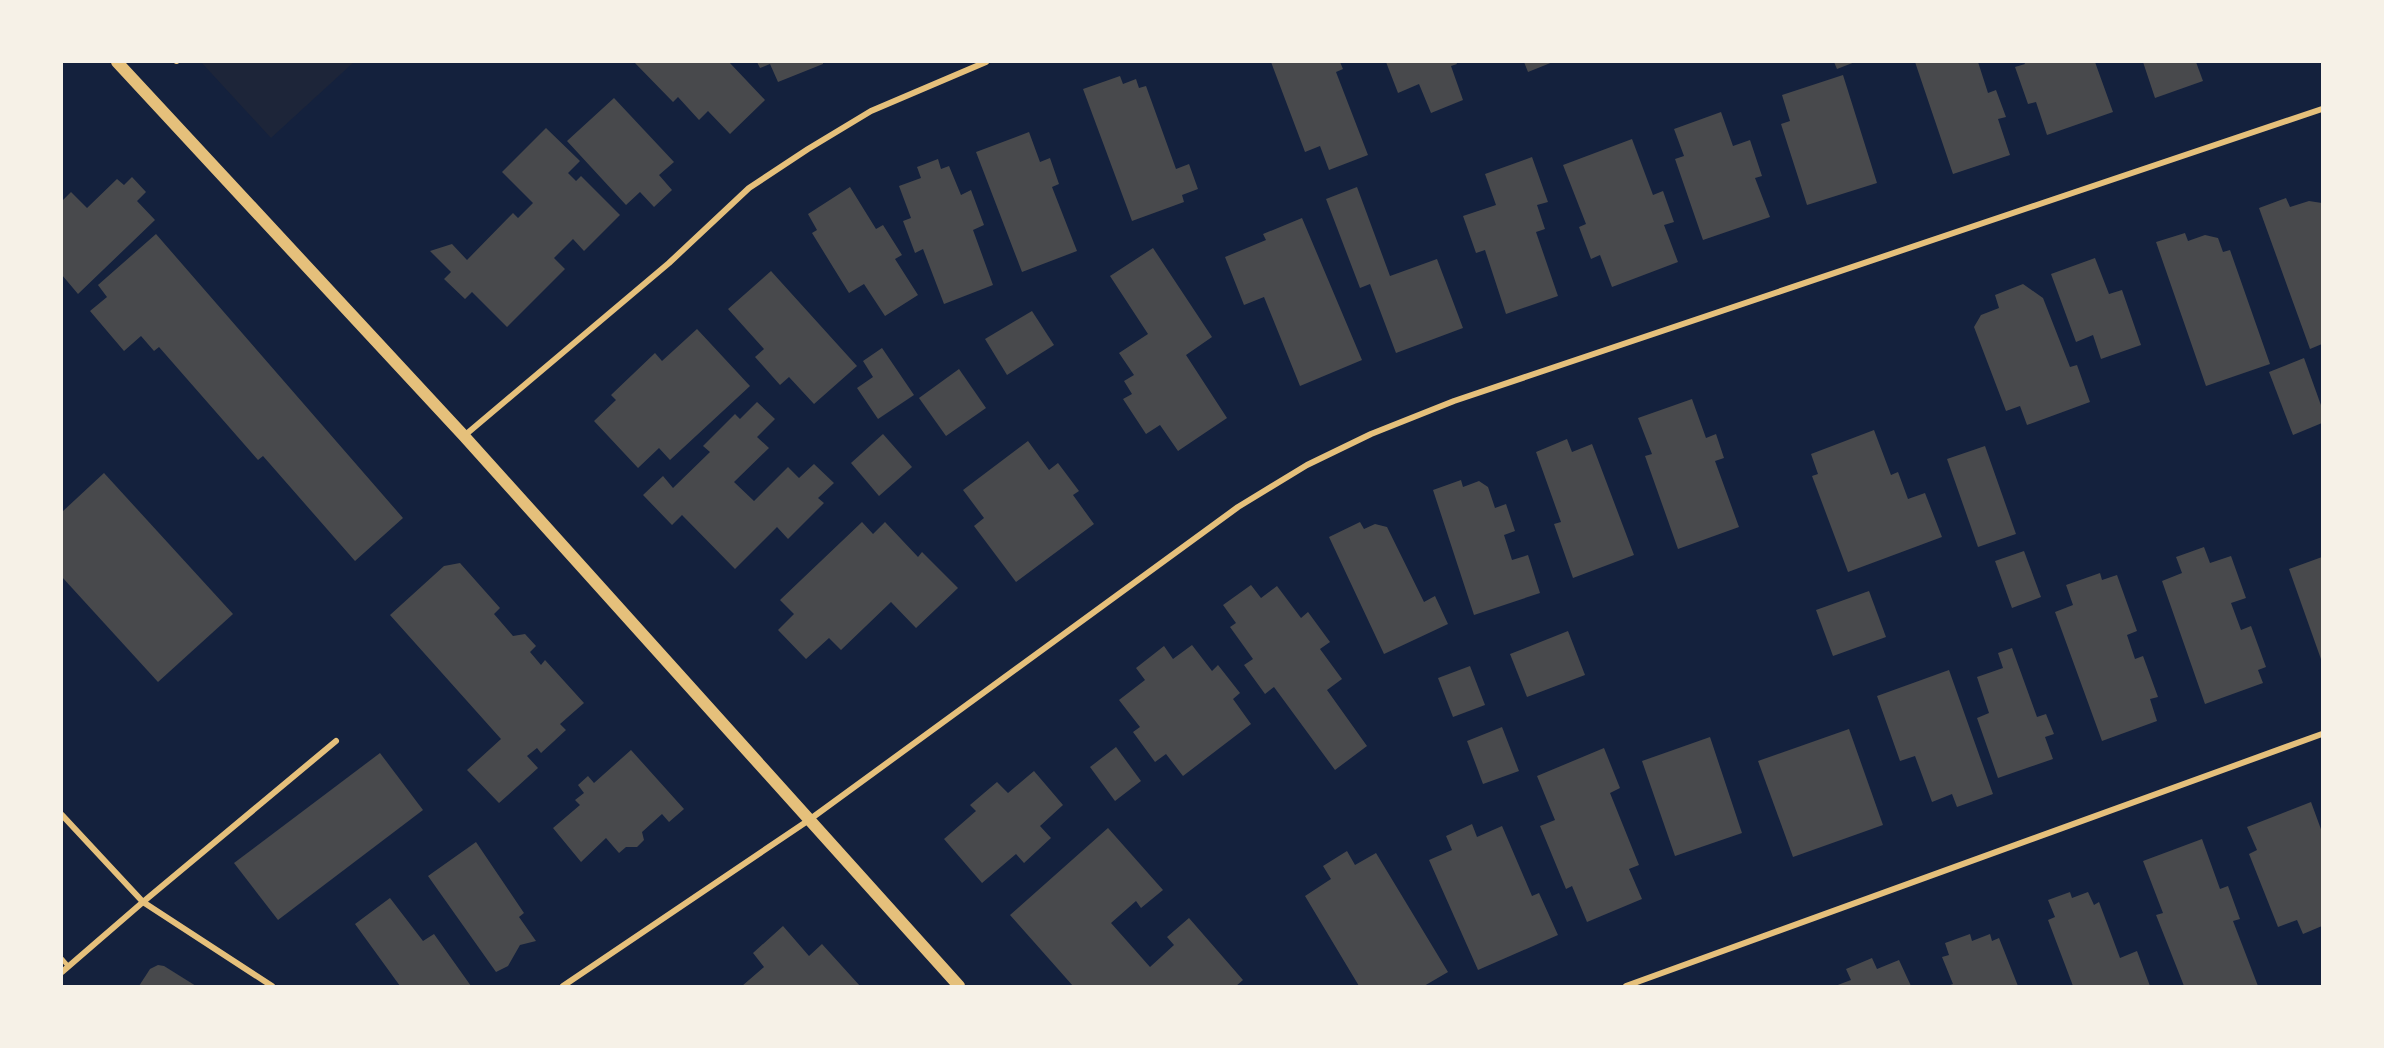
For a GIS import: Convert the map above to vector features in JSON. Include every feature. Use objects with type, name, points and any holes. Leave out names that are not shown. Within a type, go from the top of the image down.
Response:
[{"type":"main road","points":[[117,62],[464,436],[959,987]]},
{"type":"street","points":[[464,436],[669,263],[749,188],[872,111],[986,62]]},
{"type":"street","points":[[563,987],[809,820],[1238,507],[1307,465],[1371,434],[1454,401],[2322,109]]},
{"type":"street","points":[[1626,987],[2322,734]]},
{"type":"street","points":[[62,972],[336,741]]},
{"type":"street","points":[[62,815],[143,902],[272,987]]},
{"type":"lane","points":[[62,959],[68,966]]},
{"type":"shaded area","points":[[201,62],[354,62],[271,138]]},
{"type":"building","points":[[634,62],[729,62],[765,100],[730,134],[708,111],[699,120],[678,97],[673,102]]},
{"type":"building","points":[[757,62],[823,62],[823,64],[778,82],[770,64],[760,68]]},
{"type":"building","points":[[1271,62],[1340,62],[1343,69],[1336,72],[1368,155],[1329,170],[1320,146],[1305,152]]},
{"type":"building","points":[[1386,62],[1456,62],[1457,64],[1451,66],[1463,100],[1431,113],[1419,84],[1398,93]]},
{"type":"building","points":[[1524,62],[1553,62],[1528,72]]},
{"type":"building","points":[[1834,62],[1855,62],[1837,69]]},
{"type":"building","points":[[1915,62],[1978,62],[1988,93],[1996,90],[2006,117],[1998,119],[2010,155],[1953,174]]},
{"type":"building","points":[[2024,62],[2095,62],[2113,112],[2047,135],[2036,102],[2028,104],[2015,67],[2025,64]]},
{"type":"building","points":[[2143,62],[2196,62],[2203,81],[2155,98]]},
{"type":"building","points":[[1843,75],[1877,183],[1807,205],[1781,124],[1790,121],[1782,95]]},
{"type":"building","points":[[1120,76],[1123,84],[1136,79],[1139,88],[1146,86],[1176,169],[1189,164],[1198,189],[1182,195],[1184,202],[1132,221],[1083,89]]},
{"type":"building","points":[[614,98],[674,162],[659,175],[672,190],[654,207],[640,192],[626,205],[567,141]]},
{"type":"building","points":[[1721,112],[1733,146],[1750,140],[1762,176],[1755,178],[1770,217],[1703,240],[1675,159],[1684,156],[1674,129]]},
{"type":"building","points":[[546,128],[580,161],[568,173],[576,181],[581,176],[620,215],[584,251],[573,239],[554,258],[565,269],[507,327],[472,292],[465,299],[444,279],[451,272],[430,251],[452,244],[467,260],[513,213],[518,218],[533,203],[502,172]]},
{"type":"building","points":[[1029,132],[1040,162],[1050,158],[1059,184],[1052,187],[1077,251],[1022,272],[976,152]]},
{"type":"building","points":[[1632,139],[1653,195],[1663,191],[1674,222],[1664,225],[1678,262],[1612,287],[1600,255],[1591,259],[1579,227],[1586,224],[1563,165]]},
{"type":"building","points":[[1532,157],[1548,202],[1537,205],[1545,229],[1536,232],[1558,296],[1506,314],[1485,250],[1476,253],[1463,216],[1496,205],[1485,174]]},
{"type":"building","points":[[938,159],[941,169],[949,166],[961,195],[971,190],[984,225],[973,230],[993,285],[944,304],[923,249],[915,253],[903,221],[911,218],[899,186],[921,178],[917,167]]},
{"type":"building","points":[[132,177],[146,192],[137,201],[155,220],[78,294],[62,275],[62,201],[71,192],[87,208],[117,179],[124,185]]},
{"type":"building","points":[[850,187],[876,229],[883,225],[902,255],[895,259],[918,295],[885,316],[864,284],[849,293],[812,233],[817,230],[808,214]]},
{"type":"building","points":[[1357,187],[1390,276],[1437,259],[1463,328],[1396,353],[1370,284],[1360,288],[1326,199]]},
{"type":"building","points":[[2286,198],[2290,207],[2309,201],[2322,203],[2322,344],[2310,349],[2259,208]]},
{"type":"building","points":[[1302,218],[1362,360],[1300,386],[1264,297],[1244,305],[1225,257],[1266,240],[1263,234]]},
{"type":"building","points":[[2185,233],[2188,241],[2205,235],[2218,238],[2223,252],[2230,250],[2270,364],[2206,386],[2156,242]]},
{"type":"building","points":[[156,234],[403,518],[355,561],[263,456],[258,460],[159,347],[154,351],[141,336],[124,351],[90,311],[107,297],[98,285]]},
{"type":"building","points":[[1153,248],[1212,337],[1186,355],[1227,418],[1178,451],[1160,425],[1146,434],[1123,399],[1132,394],[1124,381],[1134,375],[1119,353],[1148,334],[1110,276]]},
{"type":"building","points":[[2095,258],[2109,294],[2122,290],[2141,345],[2101,359],[2093,335],[2076,342],[2051,274]]},
{"type":"building","points":[[771,271],[857,366],[814,404],[789,377],[780,385],[755,357],[764,349],[728,309]]},
{"type":"building","points":[[2023,284],[2043,298],[2070,367],[2077,365],[2090,402],[2027,425],[2020,406],[2006,411],[1974,327],[1981,315],[1999,308],[1995,295]]},
{"type":"building","points":[[1032,311],[1054,345],[1007,375],[985,339]]},
{"type":"building","points":[[697,329],[750,386],[670,460],[659,448],[638,468],[594,421],[616,400],[611,395],[655,353],[662,361]]},
{"type":"building","points":[[882,348],[914,395],[878,419],[857,388],[873,377],[863,361]]},
{"type":"building","points":[[2304,358],[2322,408],[2322,423],[2293,435],[2269,372]]},
{"type":"building","points":[[959,369],[986,408],[946,436],[919,398]]},
{"type":"building","points":[[1692,399],[1706,438],[1716,434],[1724,458],[1715,461],[1739,527],[1678,549],[1645,456],[1652,454],[1638,418]]},
{"type":"building","points":[[757,402],[775,419],[757,437],[769,448],[734,482],[754,501],[788,467],[799,478],[814,464],[834,483],[818,498],[824,503],[788,539],[777,527],[735,569],[682,515],[672,525],[643,495],[663,476],[673,488],[710,452],[703,446],[735,414],[740,419]]},
{"type":"building","points":[[1874,430],[1891,475],[1898,472],[1908,499],[1925,493],[1942,537],[1848,572],[1812,476],[1818,474],[1811,454]]},
{"type":"building","points":[[883,434],[912,467],[879,496],[851,463]]},
{"type":"building","points":[[1567,439],[1572,452],[1592,444],[1634,555],[1573,578],[1554,524],[1561,522],[1536,452]]},
{"type":"building","points":[[1028,441],[1049,470],[1058,463],[1079,491],[1073,495],[1094,524],[1016,582],[974,526],[984,518],[963,490]]},
{"type":"building","points":[[1985,446],[2016,534],[1978,547],[1947,459]]},
{"type":"building","points":[[104,473],[233,614],[158,682],[62,577],[62,512]]},
{"type":"building","points":[[1461,480],[1463,487],[1479,481],[1488,487],[1495,508],[1506,504],[1515,531],[1504,535],[1512,560],[1528,555],[1540,593],[1474,615],[1433,490]]},
{"type":"building","points":[[862,522],[873,534],[885,522],[918,557],[922,552],[958,588],[916,628],[891,602],[841,650],[829,638],[806,659],[778,630],[794,614],[780,600]]},
{"type":"building","points":[[1360,522],[1364,529],[1375,524],[1387,527],[1424,602],[1435,596],[1448,624],[1384,654],[1329,537]]},
{"type":"building","points":[[2204,547],[2210,563],[2231,556],[2246,598],[2231,603],[2241,630],[2251,626],[2266,667],[2258,670],[2263,683],[2205,704],[2162,581],[2182,573],[2176,557]]},
{"type":"building","points":[[2024,551],[2041,597],[2012,608],[1995,561]]},
{"type":"building","points":[[2322,557],[2322,662],[2289,569]]},
{"type":"building","points":[[460,563],[500,608],[494,614],[513,636],[525,634],[536,646],[530,652],[541,665],[545,660],[584,703],[560,724],[566,730],[541,753],[537,748],[527,756],[538,768],[499,803],[467,770],[501,739],[390,615],[444,566]]},
{"type":"building","points":[[2100,573],[2102,580],[2117,575],[2137,631],[2127,635],[2135,659],[2143,656],[2158,697],[2150,699],[2157,721],[2102,741],[2055,612],[2073,605],[2066,585]]},
{"type":"building","points":[[1251,585],[1261,598],[1277,586],[1301,618],[1308,612],[1330,642],[1320,649],[1342,679],[1327,690],[1367,746],[1335,770],[1274,687],[1265,694],[1244,665],[1253,659],[1230,627],[1236,623],[1223,605]]},
{"type":"building","points":[[1869,591],[1886,637],[1833,656],[1816,610]]},
{"type":"building","points":[[1568,631],[1585,675],[1527,697],[1510,654]]},
{"type":"building","points":[[1192,645],[1212,671],[1218,665],[1240,693],[1233,699],[1251,724],[1183,776],[1166,754],[1155,762],[1133,732],[1140,727],[1119,700],[1145,680],[1136,668],[1164,646],[1173,659]]},
{"type":"building","points":[[2012,648],[2037,717],[2046,714],[2054,734],[2045,737],[2053,759],[1998,778],[1977,718],[1989,713],[1977,677],[2003,668],[1998,653]]},
{"type":"building","points":[[1470,666],[1485,705],[1453,717],[1438,678]]},
{"type":"building","points":[[1949,670],[1993,794],[1957,807],[1952,794],[1932,802],[1915,756],[1900,761],[1877,696]]},
{"type":"building","points":[[1502,727],[1519,771],[1483,784],[1467,741]]},
{"type":"building","points":[[1849,729],[1883,825],[1793,857],[1758,761]]},
{"type":"building","points":[[1710,737],[1742,833],[1675,856],[1642,761]]},
{"type":"building","points":[[1116,747],[1141,781],[1115,801],[1090,767]]},
{"type":"building","points":[[1604,748],[1620,788],[1610,793],[1639,865],[1629,869],[1642,899],[1587,922],[1572,886],[1566,889],[1540,826],[1555,820],[1537,776]]},
{"type":"building","points":[[631,750],[684,809],[669,822],[662,814],[642,832],[644,840],[637,847],[626,847],[619,853],[606,838],[581,862],[553,828],[580,805],[575,800],[584,793],[578,785],[588,776],[594,783]]},
{"type":"building","points":[[380,753],[423,810],[278,920],[234,863]]},
{"type":"building","points":[[1034,771],[1063,805],[1040,826],[1051,838],[1024,863],[1016,854],[982,883],[944,839],[976,811],[970,805],[997,782],[1008,793]]},
{"type":"building","points":[[2311,802],[2322,832],[2322,926],[2303,934],[2297,920],[2278,927],[2249,854],[2257,850],[2247,827]]},
{"type":"building","points":[[1472,824],[1477,837],[1502,826],[1532,896],[1539,893],[1558,935],[1478,970],[1429,860],[1452,850],[1446,836]]},
{"type":"building","points":[[1108,828],[1163,890],[1141,908],[1136,901],[1111,923],[1150,967],[1174,945],[1167,937],[1189,918],[1243,980],[1236,986],[1073,986],[1010,915]]},
{"type":"building","points":[[2202,839],[2220,889],[2228,886],[2240,919],[2233,921],[2258,986],[2184,986],[2156,915],[2163,913],[2143,861]]},
{"type":"building","points":[[476,842],[524,913],[519,917],[536,941],[520,945],[508,966],[496,972],[428,876]]},
{"type":"building","points":[[1347,851],[1355,865],[1376,853],[1448,972],[1424,986],[1359,986],[1305,896],[1331,879],[1323,866]]},
{"type":"building","points":[[2070,892],[2072,898],[2088,892],[2094,905],[2099,902],[2120,958],[2137,951],[2150,986],[2073,986],[2048,920],[2055,917],[2048,900]]},
{"type":"building","points":[[390,898],[423,941],[434,934],[471,986],[400,986],[355,924]]},
{"type":"building","points":[[783,926],[809,956],[822,944],[860,986],[742,986],[764,967],[753,953]]},
{"type":"building","points":[[1970,934],[1972,941],[1990,934],[1992,941],[1999,938],[2018,986],[1947,986],[1953,984],[1942,957],[1949,955],[1945,943]]},
{"type":"building","points":[[1872,958],[1877,969],[1899,960],[1911,986],[1835,986],[1851,980],[1846,969]]},
{"type":"building","points":[[158,965],[164,966],[196,986],[139,986],[150,969]]}]
